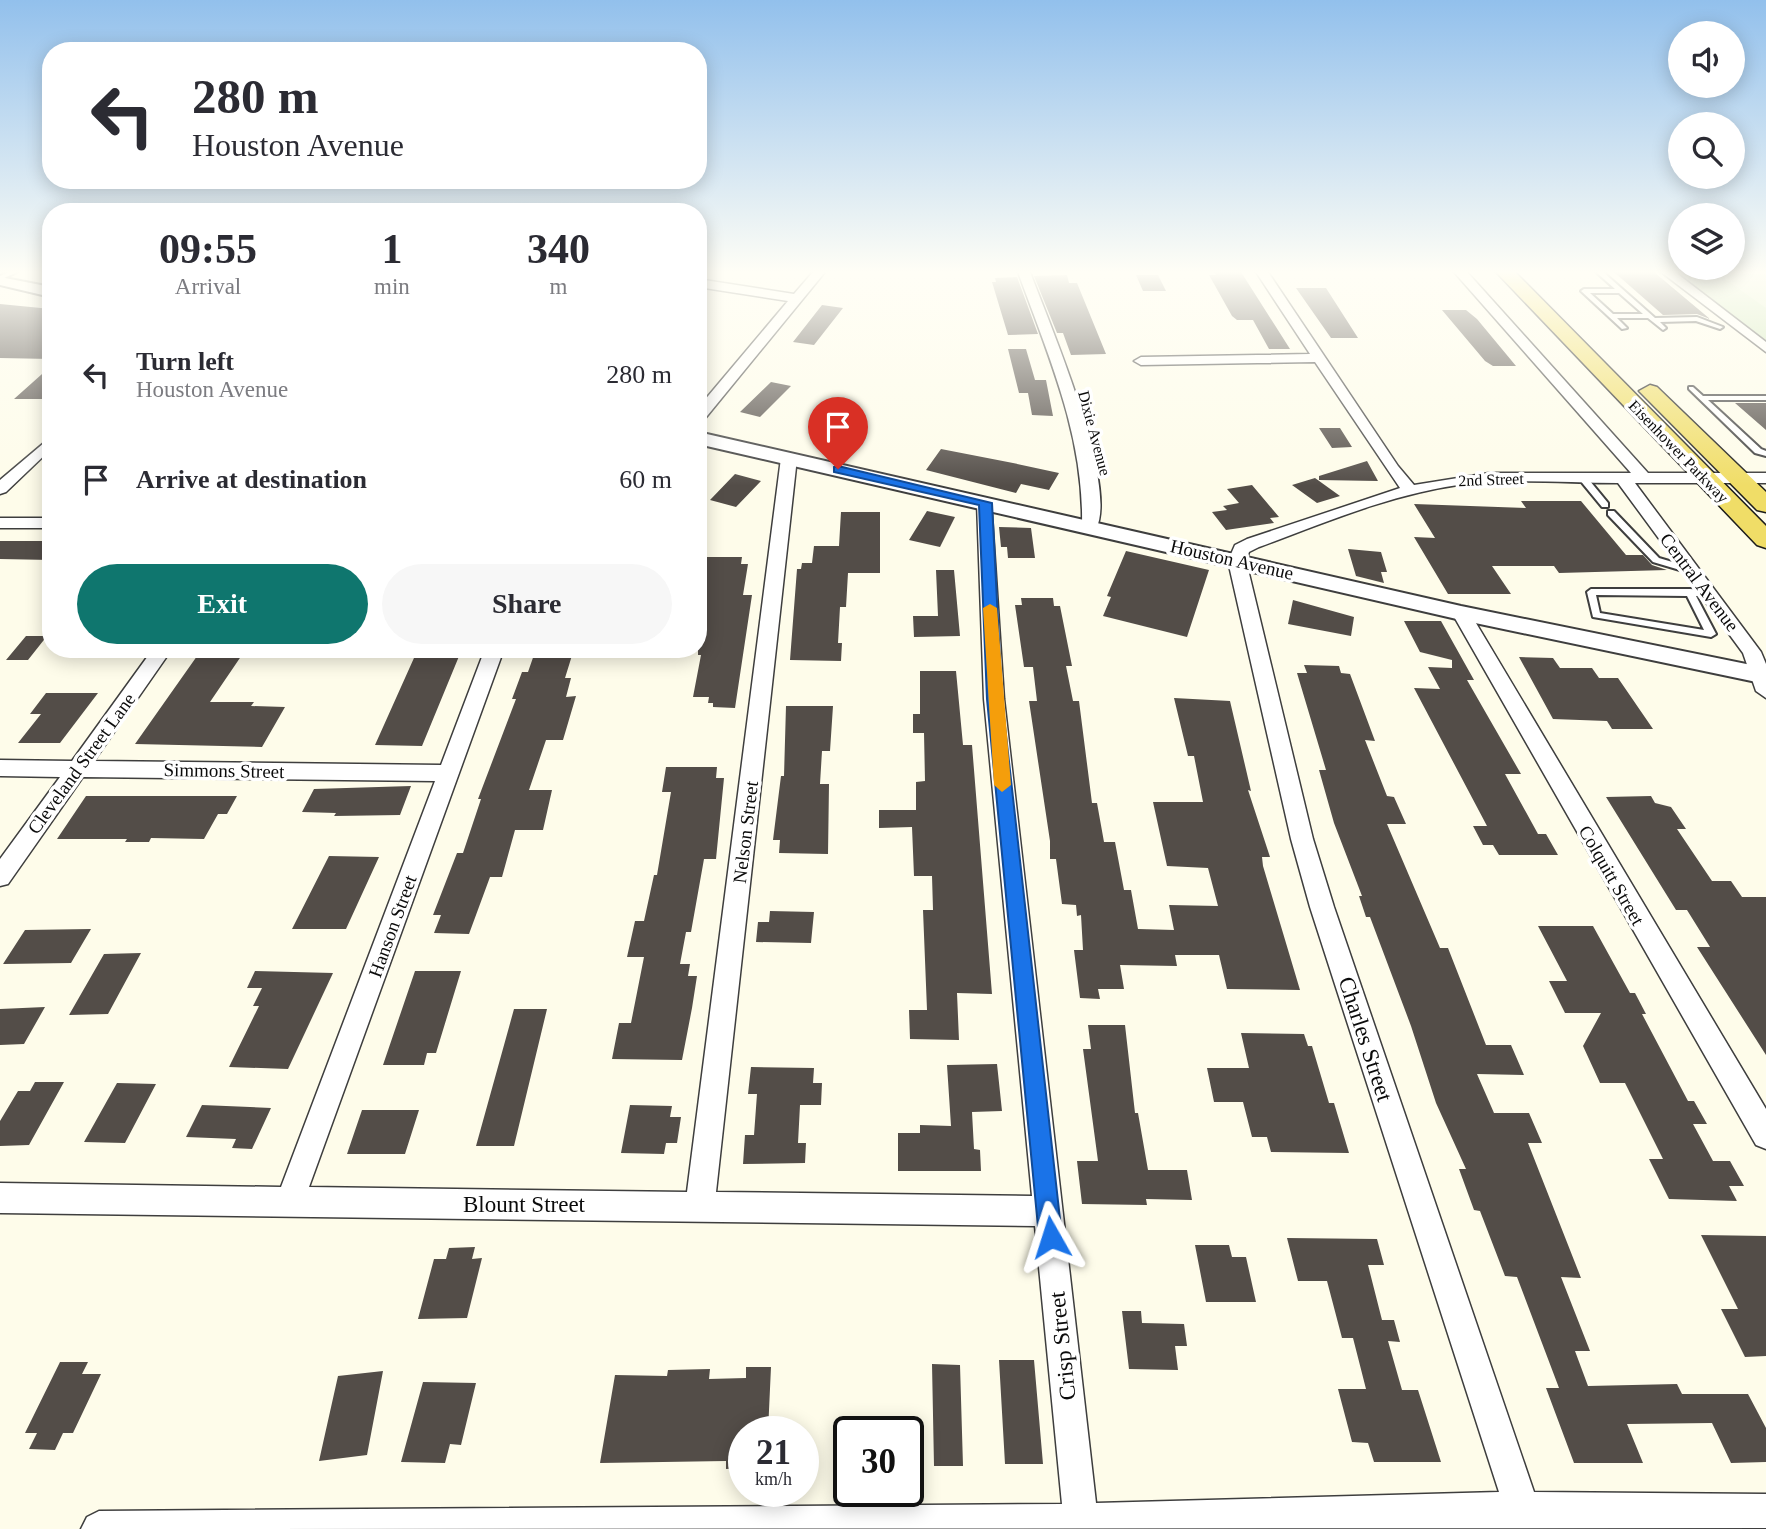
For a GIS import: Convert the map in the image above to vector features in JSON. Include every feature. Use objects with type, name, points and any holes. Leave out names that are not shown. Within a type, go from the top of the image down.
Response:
[{"type":"main road","name":"Eisenhower Parkway","points":[[1574,343],[1766,540]]},
{"type":"main road","name":"Eisenhower Parkway","points":[[1603,343],[1766,505]]},
{"type":"street","points":[[707,407],[761,343]]},
{"type":"street","name":"Dixie Avenue","points":[[1049,343],[1077,424],[1090,475],[1090,526]]},
{"type":"street","points":[[1310,343],[1392,469],[1410,490]]},
{"type":"street","points":[[1524,343],[1644,478]]},
{"type":"street","points":[[1141,361],[1320,358]]},
{"type":"street","name":"Houston Avenue","points":[[707,440],[1764,681]]},
{"type":"street","points":[[0,489],[42,449]]},
{"type":"street","name":"Nelson Street","points":[[700,1205],[789,458]]},
{"type":"street","name":"Central Avenue","points":[[1623,478],[1693,571],[1699,592],[1752,652],[1764,681]]},
{"type":"street","name":"2nd Street","points":[[1237,561],[1241,548],[1253,543],[1410,490],[1465,479],[1766,478]]},
{"type":"street","name":"Crisp Street","points":[[985,503],[994,699],[1081,1521]]},
{"type":"street","points":[[0,523],[42,523]]},
{"type":"street","name":"Charles Street","points":[[1237,561],[1302,839],[1322,907],[1522,1509]]},
{"type":"street","name":"Colquitt Street","points":[[1461,613],[1766,1135]]},
{"type":"street","name":"Cleveland Street Lane","points":[[0,877],[156,658]]},
{"type":"street","name":"Hanson Street","points":[[289,1203],[492,658]]},
{"type":"street","name":"Simmons Street","points":[[0,768],[449,773]]},
{"type":"street","name":"Blount Street","points":[[0,1198],[1048,1211]]},
{"type":"street","points":[[99,1529],[1081,1521],[1253,1523],[1522,1509],[1765,1513]]},
{"type":"lane","points":[[1690,388],[1758,451],[1766,454]]},
{"type":"lane","points":[[1701,398],[1766,398]]},
{"type":"lane","points":[[1582,477],[1656,560],[1693,571]]},
{"type":"lane","points":[[1591,592],[1653,592],[1699,592],[1711,634],[1596,615],[1591,592]]},
{"type":"building","points":[[0,343],[42,343],[42,359],[0,358]]},
{"type":"building","points":[[1067,343],[1102,343],[1106,354],[1071,355]]},
{"type":"building","points":[[1266,343],[1286,343],[1290,349],[1269,349]]},
{"type":"building","points":[[1470,343],[1497,343],[1516,366],[1493,366]]},
{"type":"building","points":[[1008,349],[1026,349],[1035,380],[1046,380],[1053,416],[1032,415],[1028,393],[1019,393]]},
{"type":"building","points":[[42,374],[42,399],[14,399]]},
{"type":"building","points":[[771,382],[791,386],[760,417],[740,412]]},
{"type":"building","points":[[1735,403],[1766,403],[1766,430]]},
{"type":"building","points":[[1319,428],[1340,428],[1352,447],[1332,448]]},
{"type":"building","points":[[941,449],[1059,473],[1049,490],[1021,484],[1016,493],[926,470]]},
{"type":"building","points":[[1367,461],[1378,481],[1319,480],[1319,476]]},
{"type":"building","points":[[735,474],[761,481],[736,507],[710,500]]},
{"type":"building","points":[[1315,478],[1340,496],[1317,503],[1292,485]]},
{"type":"building","points":[[1252,485],[1279,517],[1270,518],[1274,523],[1226,530],[1212,512],[1227,510],[1223,506],[1239,503],[1227,489]]},
{"type":"building","points":[[1521,501],[1581,501],[1626,555],[1643,555],[1652,565],[1667,570],[1559,573],[1554,566],[1492,566],[1511,594],[1448,594],[1414,537],[1435,538],[1414,504],[1526,508]]},
{"type":"building","points":[[927,511],[955,517],[940,547],[909,540]]},
{"type":"building","points":[[841,512],[880,512],[880,573],[848,573],[846,607],[840,607],[838,643],[842,643],[841,661],[790,660],[797,569],[801,569],[802,563],[812,563],[814,546],[839,546]]},
{"type":"building","points":[[999,527],[1031,528],[1035,558],[1008,558],[1007,547],[1001,547]]},
{"type":"building","points":[[0,541],[42,541],[42,560],[0,559]]},
{"type":"building","points":[[1348,549],[1381,552],[1387,572],[1381,572],[1384,583],[1356,576]]},
{"type":"building","points":[[1126,551],[1209,570],[1187,637],[1103,616],[1111,597],[1107,596]]},
{"type":"building","points":[[707,557],[742,557],[741,564],[748,564],[743,595],[752,595],[735,708],[713,707],[713,703],[708,703],[709,697],[693,697],[700,658],[707,658]]},
{"type":"building","points":[[936,570],[954,570],[960,636],[914,637],[913,616],[938,616]]},
{"type":"building","points":[[1021,598],[1053,598],[1054,606],[1060,606],[1072,666],[1066,666],[1073,701],[1079,701],[1092,803],[1097,803],[1104,842],[1115,842],[1124,890],[1131,890],[1138,929],[1174,930],[1169,905],[1218,906],[1208,868],[1167,866],[1153,802],[1203,802],[1194,756],[1188,756],[1174,698],[1230,701],[1251,791],[1248,790],[1270,857],[1262,857],[1263,866],[1300,990],[1227,989],[1219,955],[1175,955],[1177,966],[1120,965],[1124,989],[1098,989],[1100,999],[1080,998],[1074,950],[1083,950],[1081,915],[1077,916],[1076,905],[1062,904],[1056,859],[1050,859],[1050,841],[1029,701],[1037,701],[1033,667],[1024,667],[1015,605],[1022,605]]},
{"type":"building","points":[[1293,600],[1354,617],[1351,636],[1288,624]]},
{"type":"building","points":[[1404,621],[1441,621],[1474,680],[1467,680],[1521,774],[1505,774],[1538,834],[1546,834],[1558,855],[1499,855],[1493,845],[1483,845],[1473,826],[1487,826],[1414,688],[1440,689],[1428,667],[1452,668],[1452,660],[1420,652]]},
{"type":"building","points":[[26,636],[42,636],[42,642],[28,660],[6,660]]},
{"type":"building","points":[[1519,657],[1553,658],[1560,668],[1592,668],[1599,678],[1618,678],[1653,729],[1612,729],[1607,721],[1553,719]]},
{"type":"building","points":[[196,658],[240,658],[210,702],[254,702],[251,706],[285,707],[262,747],[135,744]]},
{"type":"building","points":[[414,658],[458,658],[422,746],[375,745]]},
{"type":"building","points":[[533,658],[571,658],[565,678],[571,678],[566,697],[576,696],[563,740],[546,740],[529,790],[552,790],[543,830],[515,830],[502,877],[490,877],[469,934],[434,933],[441,915],[433,915],[457,853],[463,853],[481,799],[478,799],[516,699],[512,699],[522,672],[528,672]]},
{"type":"building","points":[[1304,665],[1339,666],[1341,673],[1350,674],[1375,741],[1365,740],[1387,796],[1394,797],[1406,824],[1387,824],[1440,948],[1448,948],[1486,1045],[1511,1045],[1524,1075],[1477,1074],[1494,1113],[1529,1113],[1542,1143],[1528,1143],[1581,1278],[1561,1277],[1590,1351],[1575,1351],[1588,1386],[1677,1384],[1682,1394],[1748,1394],[1766,1428],[1766,1462],[1731,1463],[1712,1423],[1627,1424],[1643,1463],[1574,1463],[1546,1388],[1559,1388],[1517,1277],[1505,1276],[1480,1211],[1474,1210],[1459,1169],[1466,1169],[1436,1103],[1411,1026],[1370,917],[1366,917],[1359,896],[1362,896],[1334,823],[1319,770],[1326,770],[1297,673],[1307,673]]},
{"type":"building","points":[[920,671],[956,671],[963,745],[972,745],[992,994],[957,993],[959,1040],[910,1039],[909,1010],[927,1010],[923,910],[933,910],[932,876],[914,876],[912,827],[879,828],[879,810],[916,810],[916,782],[925,781],[924,733],[913,733],[913,714],[920,714]]},
{"type":"building","points":[[46,693],[98,693],[60,743],[18,743],[41,714],[30,714]]},
{"type":"building","points":[[786,706],[833,706],[830,751],[822,751],[820,784],[829,784],[828,854],[779,853],[780,840],[773,840],[781,776],[784,776]]},
{"type":"building","points":[[666,767],[717,767],[716,778],[724,778],[716,859],[704,859],[691,932],[686,932],[680,964],[690,964],[688,976],[697,976],[692,1008],[682,1060],[612,1059],[619,1023],[631,1023],[644,957],[627,957],[635,921],[644,921],[654,875],[657,875],[671,792],[662,792]]},
{"type":"building","points":[[411,786],[400,815],[334,816],[336,813],[302,812],[314,789]]},
{"type":"building","points":[[86,796],[237,796],[227,814],[218,814],[204,839],[151,838],[149,842],[125,842],[127,839],[57,839]]},
{"type":"building","points":[[1651,796],[1655,803],[1671,807],[1686,829],[1677,829],[1712,881],[1731,881],[1742,897],[1766,897],[1766,1055],[1697,947],[1710,947],[1687,910],[1676,910],[1606,797]]},
{"type":"building","points":[[329,856],[379,857],[346,929],[292,929]]},
{"type":"building","points":[[770,911],[814,912],[811,943],[756,942],[758,922],[769,922]]},
{"type":"building","points":[[1538,926],[1593,926],[1630,993],[1635,993],[1646,1014],[1642,1014],[1688,1101],[1694,1101],[1707,1124],[1693,1124],[1713,1161],[1730,1161],[1744,1186],[1729,1186],[1737,1201],[1669,1199],[1649,1159],[1663,1159],[1625,1083],[1600,1083],[1583,1046],[1601,1013],[1565,1013],[1549,981],[1567,981]]},
{"type":"building","points":[[91,929],[71,963],[3,964],[25,930]]},
{"type":"building","points":[[141,953],[108,1014],[69,1015],[104,954]]},
{"type":"building","points":[[255,971],[333,973],[288,1069],[229,1067],[259,1006],[253,1006],[262,988],[247,988]]},
{"type":"building","points":[[415,971],[461,971],[436,1053],[427,1053],[424,1065],[383,1065]]},
{"type":"building","points":[[45,1007],[24,1044],[0,1045],[0,1009]]},
{"type":"building","points":[[514,1009],[547,1009],[514,1146],[476,1146]]},
{"type":"building","points":[[1088,1025],[1125,1025],[1135,1113],[1138,1113],[1148,1170],[1187,1170],[1192,1200],[1146,1199],[1147,1205],[1082,1204],[1077,1161],[1098,1161],[1083,1049],[1091,1049]]},
{"type":"building","points":[[1241,1033],[1304,1034],[1308,1046],[1312,1046],[1329,1103],[1334,1103],[1349,1153],[1271,1152],[1267,1137],[1252,1137],[1243,1102],[1214,1102],[1207,1068],[1249,1068]]},
{"type":"building","points":[[997,1064],[1002,1111],[972,1112],[974,1149],[980,1150],[981,1171],[898,1171],[898,1133],[920,1133],[920,1125],[951,1126],[947,1065]]},
{"type":"building","points":[[751,1067],[814,1068],[813,1083],[822,1083],[821,1105],[800,1105],[798,1143],[806,1143],[805,1163],[743,1164],[745,1135],[754,1135],[757,1094],[748,1094]]},
{"type":"building","points":[[35,1082],[64,1082],[29,1145],[0,1146],[0,1121],[18,1091],[30,1091]]},
{"type":"building","points":[[117,1083],[156,1084],[125,1143],[84,1142]]},
{"type":"building","points":[[202,1105],[271,1108],[252,1149],[232,1148],[236,1139],[186,1137]]},
{"type":"building","points":[[630,1105],[672,1106],[670,1117],[681,1117],[677,1143],[666,1143],[664,1154],[621,1153]]},
{"type":"building","points":[[362,1110],[419,1110],[405,1154],[347,1154]]},
{"type":"building","points":[[1701,1235],[1766,1236],[1766,1356],[1745,1357],[1721,1309],[1738,1309]]},
{"type":"building","points":[[1287,1238],[1377,1239],[1384,1265],[1368,1265],[1382,1320],[1394,1320],[1400,1342],[1388,1341],[1402,1390],[1418,1390],[1441,1462],[1374,1462],[1368,1443],[1352,1442],[1338,1389],[1366,1389],[1353,1338],[1342,1338],[1327,1281],[1298,1281]]},
{"type":"building","points":[[1195,1245],[1229,1245],[1232,1257],[1246,1257],[1256,1302],[1206,1302]]},
{"type":"building","points":[[475,1247],[472,1259],[482,1258],[467,1318],[418,1319],[434,1259],[446,1259],[449,1248]]},
{"type":"building","points":[[1122,1311],[1141,1311],[1142,1323],[1184,1324],[1187,1346],[1175,1346],[1178,1370],[1129,1369]]},
{"type":"building","points":[[999,1360],[1034,1360],[1043,1464],[1005,1464]]},
{"type":"building","points":[[60,1362],[88,1362],[82,1374],[101,1374],[73,1433],[63,1433],[55,1450],[29,1449],[37,1433],[25,1433]]},
{"type":"building","points":[[932,1364],[960,1365],[963,1466],[934,1466]]},
{"type":"building","points":[[746,1367],[771,1367],[769,1416],[728,1416],[728,1469],[726,1461],[600,1463],[615,1375],[667,1376],[668,1370],[710,1369],[709,1379],[746,1378]]},
{"type":"building","points":[[383,1371],[367,1455],[319,1461],[338,1376]]},
{"type":"building","points":[[423,1382],[476,1383],[461,1445],[450,1444],[445,1463],[401,1462]]},
{"type":"slow traffic","points":[[990,608],[994,699],[1002,785]]},
{"type":"route","points":[[838,469],[985,503],[994,699],[1051,1237]]}]
